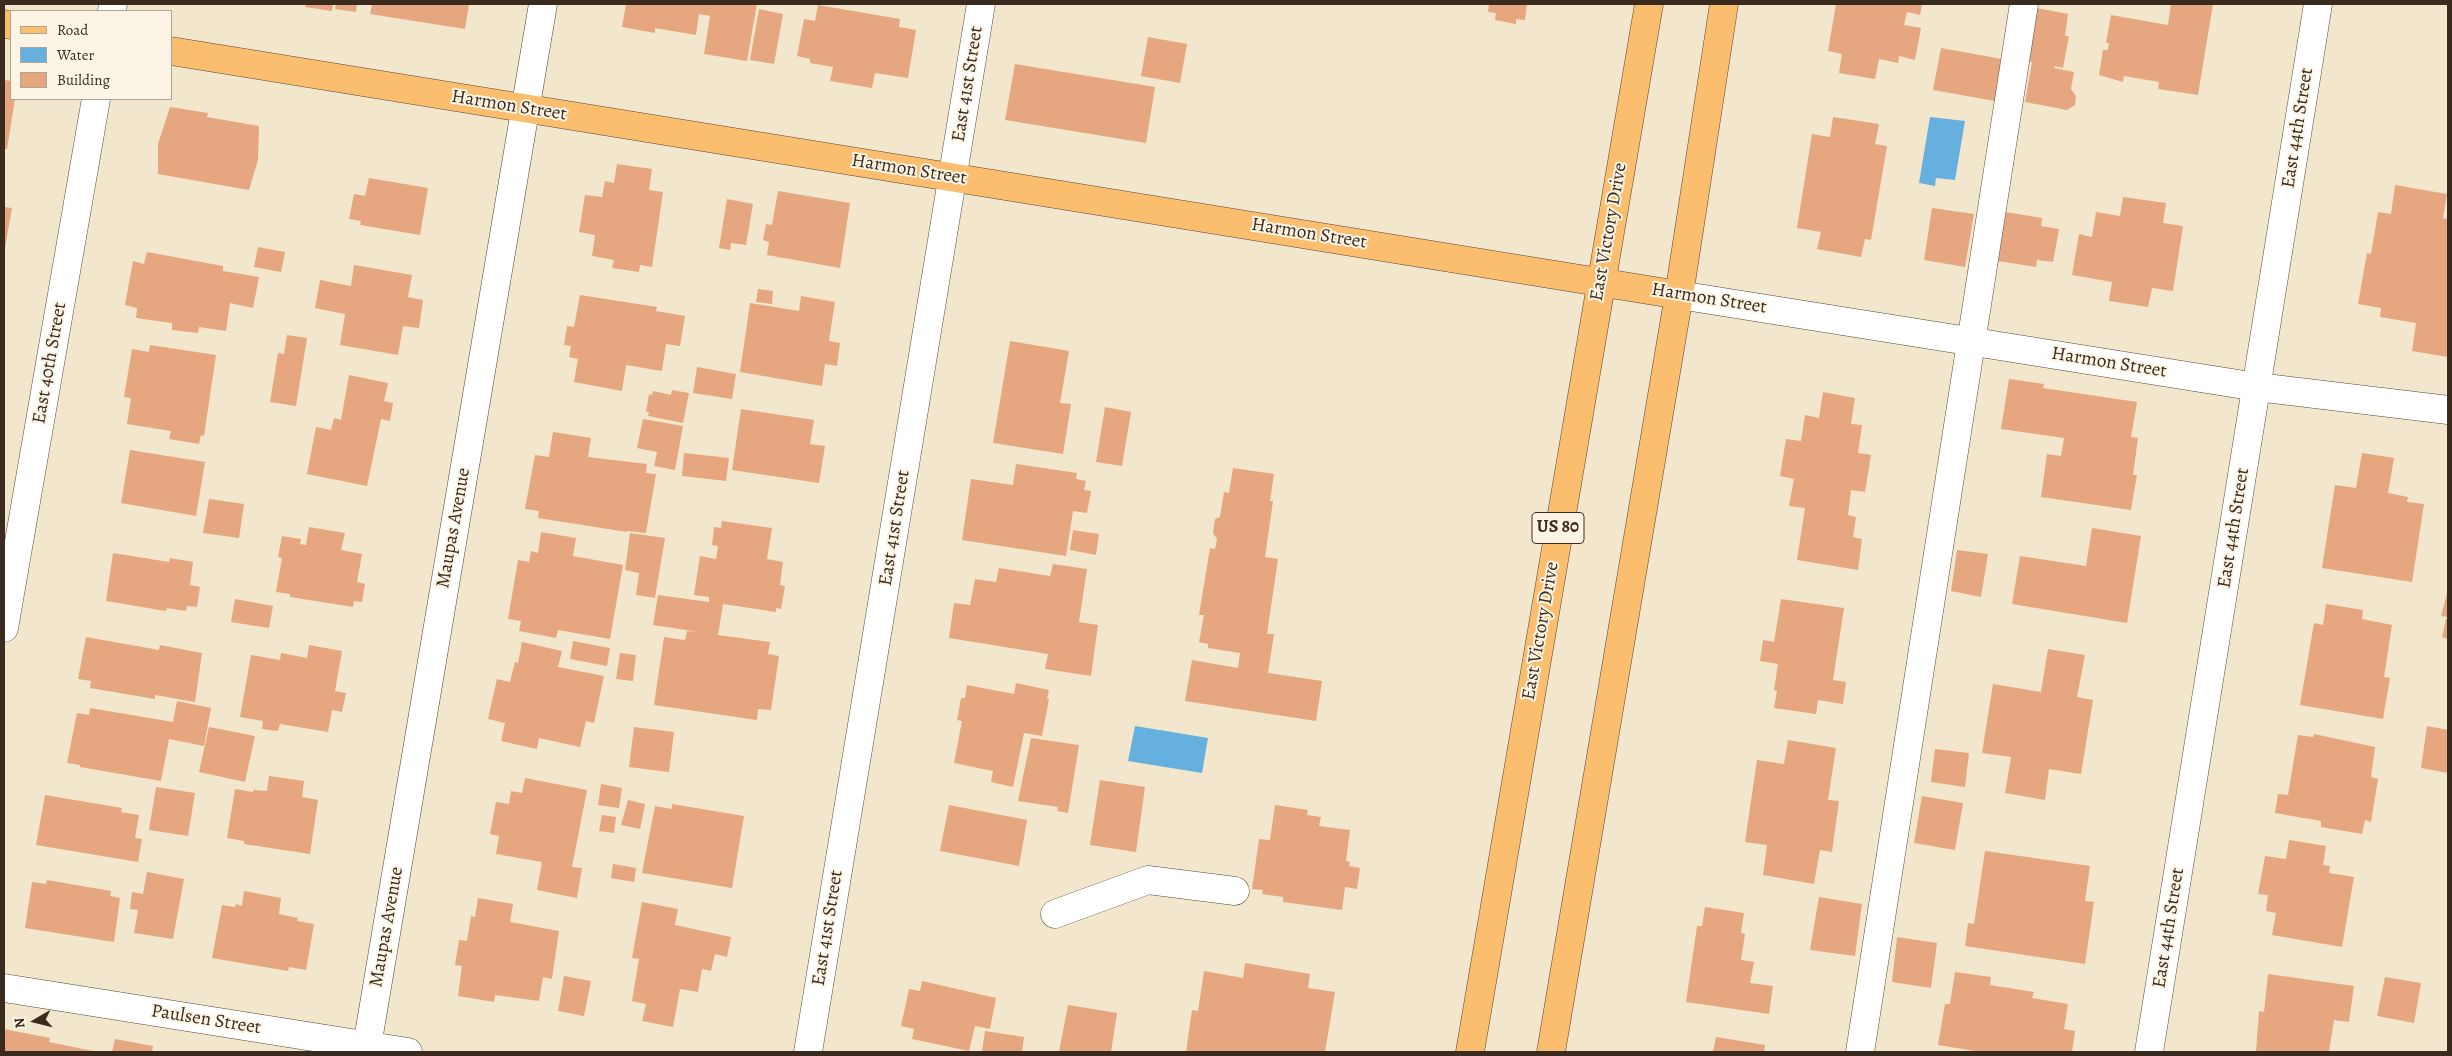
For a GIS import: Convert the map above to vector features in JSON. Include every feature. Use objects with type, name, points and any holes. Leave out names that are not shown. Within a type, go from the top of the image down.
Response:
[{"type":"main road","name":"East Victory Drive","points":[[1470,1052],[1600,281],[1649,4]]},
{"type":"main road","points":[[1551,1052],[1679,295],[1724,4]]},
{"type":"main road","name":"Harmon Street","points":[[172,51],[1679,295]]},
{"type":"street","name":"Maupas Avenue","points":[[366,1049],[543,4]]},
{"type":"street","name":"East 41st Street","points":[[808,1052],[982,4]]},
{"type":"street","points":[[1860,1052],[2024,4]]},
{"type":"street","name":"East 44th Street","points":[[2149,1052],[2318,4]]},
{"type":"street","name":"East 40th Street","points":[[4,628],[96,100]]},
{"type":"street","name":"Harmon Street","points":[[1679,295],[2257,387],[2448,410]]},
{"type":"street","points":[[1055,914],[1148,880],[1235,891]]},
{"type":"street","name":"Paulsen Street","points":[[4,988],[366,1049],[408,1052]]},
{"type":"water","points":[[1930,117],[1965,121],[1955,180],[1936,178],[1935,186],[1919,183]]},
{"type":"water","points":[[1135,726],[1208,738],[1202,773],[1128,761]]},
{"type":"building","points":[[306,4],[333,4],[332,11],[305,7]]},
{"type":"building","points":[[336,4],[357,4],[356,12],[335,9]]},
{"type":"building","points":[[372,4],[469,4],[465,29],[370,14]]},
{"type":"building","points":[[626,4],[757,4],[747,61],[704,54],[710,16],[699,14],[696,35],[655,28],[655,33],[622,27]]},
{"type":"building","points":[[1489,4],[1527,4],[1525,20],[1516,19],[1516,24],[1495,20],[1496,13],[1488,12]]},
{"type":"building","points":[[1836,4],[1922,4],[1920,15],[1907,12],[1904,25],[1921,28],[1915,60],[1899,56],[1898,63],[1879,59],[1875,79],[1839,73],[1842,54],[1828,51]]},
{"type":"building","points":[[2171,4],[2213,4],[2198,95],[2158,89],[2159,82],[2124,76],[2123,82],[2099,75],[2103,50],[2108,50],[2109,43],[2106,43],[2111,15],[2168,25]]},
{"type":"building","points":[[818,5],[900,19],[899,27],[916,30],[908,78],[875,73],[872,88],[830,81],[833,67],[810,63],[810,59],[797,56],[804,19],[815,21]]},
{"type":"building","points":[[2037,8],[2068,14],[2065,36],[2069,36],[2063,68],[2055,66],[2054,68],[2074,72],[2071,89],[2076,96],[2075,105],[2067,110],[2025,102],[2032,62],[2027,61]]},
{"type":"building","points":[[759,9],[783,14],[774,64],[750,60]]},
{"type":"building","points":[[1148,37],[1187,44],[1180,83],[1141,76]]},
{"type":"building","points":[[1941,48],[2002,59],[1995,101],[1933,90]]},
{"type":"building","points":[[1015,64],[1155,87],[1146,143],[1005,120]]},
{"type":"building","points":[[4,80],[10,81],[10,100],[15,100],[7,149],[4,149]]},
{"type":"building","points":[[170,107],[208,113],[207,117],[259,126],[258,160],[249,190],[158,174],[158,144]]},
{"type":"building","points":[[1833,117],[1879,124],[1875,144],[1887,146],[1871,240],[1865,239],[1861,257],[1817,249],[1821,232],[1797,228],[1812,134],[1830,137]]},
{"type":"building","points":[[617,164],[652,169],[649,190],[663,192],[652,267],[640,265],[639,272],[612,268],[614,260],[592,256],[595,235],[579,232],[585,195],[602,197],[605,181],[614,183]]},
{"type":"building","points":[[369,178],[428,188],[420,235],[360,225],[361,221],[349,219],[354,194],[365,196]]},
{"type":"building","points":[[2395,185],[2447,194],[2443,218],[2448,219],[2448,357],[2412,351],[2416,323],[2380,317],[2381,308],[2358,304],[2367,253],[2371,254],[2378,212],[2391,214]]},
{"type":"building","points":[[778,191],[850,203],[840,268],[767,255],[769,242],[763,240],[766,224],[772,225]]},
{"type":"building","points":[[2123,197],[2166,203],[2163,223],[2183,226],[2173,291],[2152,288],[2148,307],[2109,301],[2112,282],[2072,275],[2079,234],[2092,237],[2096,212],[2120,216]]},
{"type":"building","points":[[727,199],[753,204],[746,245],[731,243],[730,250],[719,248]]},
{"type":"building","points":[[4,207],[12,208],[5,248],[4,248]]},
{"type":"building","points":[[1932,208],[1974,214],[1965,267],[1924,260]]},
{"type":"building","points":[[2006,212],[2042,218],[2041,226],[2059,229],[2053,262],[2037,260],[2036,267],[1998,261]]},
{"type":"building","points":[[258,247],[285,252],[281,272],[254,267]]},
{"type":"building","points":[[147,252],[223,266],[223,271],[259,277],[253,308],[230,303],[226,331],[199,327],[198,333],[172,330],[172,323],[136,318],[137,308],[125,305],[133,261],[144,264]]},
{"type":"building","points":[[354,265],[412,275],[408,297],[423,300],[419,328],[403,326],[398,355],[340,345],[345,314],[315,308],[320,280],[351,286]]},
{"type":"building","points":[[758,289],[773,291],[772,304],[756,302]]},
{"type":"building","points":[[580,295],[657,307],[656,311],[685,316],[680,346],[666,344],[662,371],[626,365],[622,391],[574,382],[578,359],[569,357],[571,346],[564,345],[567,326],[574,327]]},
{"type":"building","points":[[801,296],[835,302],[829,341],[840,343],[837,366],[825,364],[822,386],[740,372],[750,303],[799,311]]},
{"type":"building","points":[[287,335],[307,338],[296,406],[270,402],[278,353],[284,354]]},
{"type":"building","points":[[1010,341],[1069,351],[1060,403],[1071,404],[1063,454],[993,443]]},
{"type":"building","points":[[150,345],[216,355],[204,436],[201,435],[199,444],[169,439],[171,431],[127,424],[131,398],[124,397],[132,349],[149,352]]},
{"type":"building","points":[[697,367],[736,374],[732,399],[693,393]]},
{"type":"building","points":[[349,375],[388,383],[384,401],[393,403],[390,421],[381,419],[367,486],[307,474],[316,427],[331,430],[334,418],[341,420]]},
{"type":"building","points":[[2009,379],[2044,384],[2043,388],[2137,402],[2131,437],[2138,438],[2133,475],[2137,475],[2131,510],[2041,497],[2047,454],[2061,456],[2064,438],[2001,429]]},
{"type":"building","points":[[672,390],[689,393],[683,423],[648,416],[649,412],[646,412],[649,394],[652,395],[653,391],[671,395]]},
{"type":"building","points":[[1823,392],[1855,398],[1851,424],[1862,425],[1858,453],[1871,455],[1865,492],[1851,490],[1848,515],[1856,517],[1853,537],[1862,539],[1858,570],[1797,560],[1805,508],[1789,506],[1794,479],[1780,476],[1786,439],[1801,441],[1805,415],[1819,418]]},
{"type":"building","points":[[1105,407],[1131,412],[1122,466],[1096,462]]},
{"type":"building","points":[[741,409],[814,420],[810,444],[825,446],[819,483],[732,470]]},
{"type":"building","points":[[643,419],[683,426],[675,470],[654,466],[657,452],[637,448]]},
{"type":"building","points":[[553,432],[591,438],[588,457],[647,464],[646,473],[656,474],[646,533],[627,532],[538,518],[539,511],[525,509],[535,455],[549,457]]},
{"type":"building","points":[[130,450],[205,462],[196,516],[121,503]]},
{"type":"building","points":[[684,453],[729,458],[726,481],[682,476]]},
{"type":"building","points":[[2362,453],[2394,458],[2388,493],[2408,497],[2407,502],[2424,504],[2412,582],[2322,568],[2335,485],[2356,488]]},
{"type":"building","points":[[1016,464],[1077,473],[1076,479],[1086,481],[1084,490],[1091,491],[1087,513],[1073,511],[1066,556],[962,540],[971,479],[1013,485]]},
{"type":"building","points":[[1233,468],[1274,474],[1270,501],[1273,501],[1265,557],[1278,559],[1267,634],[1274,634],[1268,673],[1322,681],[1316,721],[1185,701],[1192,660],[1238,668],[1240,653],[1208,648],[1208,644],[1199,642],[1204,615],[1199,615],[1210,548],[1215,549],[1217,539],[1213,533],[1215,519],[1220,517],[1224,492],[1229,493]]},
{"type":"building","points":[[209,499],[244,504],[239,538],[203,533]]},
{"type":"building","points":[[722,521],[772,528],[767,559],[783,562],[780,585],[785,586],[781,609],[776,608],[776,612],[723,604],[718,635],[770,642],[768,654],[779,656],[771,710],[758,709],[757,720],[654,705],[664,637],[685,640],[687,631],[699,632],[653,625],[658,595],[709,602],[709,597],[694,595],[700,556],[716,559],[718,546],[712,545],[714,527],[721,528]]},
{"type":"building","points":[[309,527],[345,533],[341,550],[362,554],[357,582],[365,584],[362,602],[354,601],[353,607],[290,597],[290,594],[276,592],[282,558],[278,557],[282,536],[301,539],[300,544],[306,545]]},
{"type":"building","points":[[2092,528],[2141,536],[2127,623],[2012,604],[2020,556],[2086,566]]},
{"type":"building","points":[[1073,530],[1099,534],[1096,555],[1070,550]]},
{"type":"building","points":[[541,532],[576,538],[573,556],[623,565],[610,639],[558,630],[556,638],[519,631],[521,621],[508,619],[518,560],[529,562],[531,551],[538,553]]},
{"type":"building","points":[[630,533],[665,538],[655,598],[636,595],[639,573],[625,570]]},
{"type":"building","points":[[1957,550],[1988,554],[1981,597],[1951,591]]},
{"type":"building","points":[[113,553],[169,562],[170,558],[193,562],[190,585],[200,587],[197,607],[187,606],[186,611],[167,608],[166,611],[106,601]]},
{"type":"building","points":[[1053,564],[1087,569],[1079,622],[1098,625],[1091,676],[1045,669],[1048,654],[949,638],[954,603],[970,605],[975,579],[996,582],[999,568],[1050,576]]},
{"type":"building","points":[[2448,590],[2448,617],[2441,616]]},
{"type":"building","points":[[235,599],[273,606],[269,628],[231,622]]},
{"type":"building","points":[[1781,599],[1844,608],[1833,680],[1846,682],[1843,704],[1818,700],[1816,714],[1774,708],[1777,691],[1774,690],[1778,664],[1760,661],[1763,640],[1774,642]]},
{"type":"building","points":[[2326,604],[2363,610],[2362,619],[2392,625],[2384,677],[2390,678],[2383,719],[2300,705],[2314,623],[2323,625]]},
{"type":"building","points":[[2446,619],[2448,619],[2448,639],[2442,637]]},
{"type":"building","points":[[86,637],[159,650],[160,645],[202,653],[195,702],[155,695],[155,699],[90,688],[91,681],[78,679]]},
{"type":"building","points":[[573,641],[610,648],[607,666],[570,659]]},
{"type":"building","points":[[522,642],[562,651],[558,667],[604,676],[594,723],[586,721],[580,747],[539,738],[537,749],[501,741],[505,723],[488,719],[497,679],[510,682],[515,662],[518,663]]},
{"type":"building","points":[[309,645],[342,651],[335,691],[346,693],[342,712],[332,710],[328,732],[280,724],[278,731],[262,729],[263,721],[240,717],[251,655],[280,660],[281,653],[307,658]]},
{"type":"building","points":[[2048,649],[2085,655],[2077,697],[2093,700],[2081,774],[2049,769],[2045,800],[2005,793],[2011,757],[1982,753],[1993,684],[2041,692]]},
{"type":"building","points":[[620,653],[636,655],[633,681],[616,679]]},
{"type":"building","points":[[1016,683],[1049,690],[1047,699],[1049,699],[1042,736],[1024,733],[1013,787],[991,782],[993,771],[954,763],[962,721],[957,720],[961,698],[965,698],[967,685],[1014,694]]},
{"type":"building","points":[[177,701],[211,708],[204,746],[169,739],[161,781],[67,763],[77,713],[89,715],[90,708],[173,722]]},
{"type":"building","points":[[2427,726],[2448,730],[2448,773],[2421,768]]},
{"type":"building","points":[[209,727],[255,736],[245,782],[199,772]]},
{"type":"building","points":[[634,727],[674,732],[669,772],[629,767]]},
{"type":"building","points":[[2314,734],[2375,747],[2371,777],[2378,779],[2371,822],[2365,820],[2362,834],[2321,827],[2321,821],[2275,813],[2278,794],[2288,795],[2298,735],[2313,737]]},
{"type":"building","points":[[1031,738],[1079,745],[1068,813],[1057,811],[1058,807],[1018,801]]},
{"type":"building","points":[[1788,740],[1836,748],[1828,800],[1839,801],[1832,852],[1820,850],[1814,884],[1763,875],[1767,845],[1745,842],[1757,760],[1784,764]]},
{"type":"building","points":[[1935,749],[1969,753],[1965,787],[1931,782]]},
{"type":"building","points":[[269,776],[304,781],[302,797],[318,800],[310,854],[244,844],[244,841],[227,838],[235,789],[253,792],[253,790],[267,791]]},
{"type":"building","points":[[525,778],[587,790],[572,867],[582,868],[577,898],[537,890],[542,862],[496,854],[499,836],[490,834],[496,802],[509,804],[511,791],[522,793]]},
{"type":"building","points":[[1100,780],[1145,787],[1136,852],[1090,845]]},
{"type":"building","points":[[601,784],[622,788],[619,808],[598,805]]},
{"type":"building","points":[[156,787],[195,793],[188,836],[149,830]]},
{"type":"building","points":[[45,795],[122,808],[121,812],[139,815],[135,838],[142,839],[138,862],[36,845]]},
{"type":"building","points":[[1922,796],[1963,803],[1955,850],[1914,843]]},
{"type":"building","points":[[628,800],[645,804],[640,829],[621,825]]},
{"type":"building","points":[[672,804],[744,816],[732,888],[642,873],[655,806],[672,809]]},
{"type":"building","points":[[949,805],[1027,820],[1019,866],[940,851]]},
{"type":"building","points":[[1275,805],[1308,810],[1307,815],[1321,817],[1319,826],[1350,830],[1346,861],[1350,862],[1349,866],[1360,868],[1357,889],[1345,887],[1342,910],[1283,902],[1283,897],[1262,894],[1263,890],[1252,889],[1259,839],[1270,840]]},
{"type":"building","points":[[602,815],[616,817],[614,833],[599,831]]},
{"type":"building","points":[[2289,840],[2326,846],[2323,865],[2330,866],[2329,873],[2354,877],[2342,947],[2272,935],[2276,913],[2266,911],[2268,895],[2258,894],[2265,856],[2286,859]]},
{"type":"building","points":[[1985,851],[2090,866],[2085,901],[2094,902],[2085,964],[1965,946],[1968,923],[1974,924]]},
{"type":"building","points":[[613,864],[636,868],[634,882],[611,878]]},
{"type":"building","points":[[147,872],[184,879],[173,939],[134,933],[138,910],[130,909],[132,892],[143,894]]},
{"type":"building","points":[[47,880],[111,891],[110,896],[120,898],[114,942],[25,928],[32,882],[46,884]]},
{"type":"building","points":[[244,891],[281,898],[279,914],[298,918],[297,921],[314,924],[306,970],[289,967],[288,971],[212,958],[222,905],[235,907],[236,904],[242,906]]},
{"type":"building","points":[[1819,897],[1862,904],[1855,956],[1810,950]]},
{"type":"building","points":[[478,898],[513,904],[510,922],[559,931],[552,979],[543,977],[539,1001],[495,995],[494,1002],[458,996],[462,966],[455,965],[459,940],[467,941],[471,916],[475,917]]},
{"type":"building","points":[[642,902],[678,909],[675,925],[731,937],[727,957],[715,954],[711,971],[702,969],[698,992],[680,989],[673,1027],[642,1021],[646,1004],[632,1001],[639,959],[632,958]]},
{"type":"building","points":[[1705,907],[1744,913],[1741,933],[1745,934],[1741,960],[1754,962],[1750,983],[1773,986],[1769,1014],[1686,1002],[1697,926],[1702,926]]},
{"type":"building","points":[[1897,937],[1937,943],[1931,988],[1892,982]]},
{"type":"building","points":[[1245,963],[1310,974],[1308,988],[1335,992],[1325,1052],[1186,1052],[1192,1010],[1198,1011],[1204,971],[1243,978]]},
{"type":"building","points":[[1955,972],[1991,977],[1990,985],[2034,992],[2032,998],[2068,1004],[2064,1029],[2075,1031],[2072,1052],[1981,1052],[1938,1045],[1945,1004],[1950,1004]]},
{"type":"building","points":[[2268,974],[2354,986],[2349,1022],[2334,1020],[2329,1052],[2256,1052],[2259,1011],[2264,1012]]},
{"type":"building","points":[[564,976],[591,981],[584,1016],[558,1011]]},
{"type":"building","points":[[2385,977],[2421,983],[2414,1023],[2377,1016]]},
{"type":"building","points":[[922,981],[996,998],[990,1029],[975,1026],[969,1051],[912,1039],[914,1029],[901,1026],[909,989],[920,991]]},
{"type":"building","points":[[1068,1005],[1117,1013],[1111,1052],[1059,1052]]},
{"type":"building","points":[[4,1029],[50,1038],[49,1042],[98,1052],[4,1052]]},
{"type":"building","points":[[985,1031],[1024,1037],[1022,1052],[982,1052]]},
{"type":"building","points":[[1716,1037],[1765,1045],[1764,1052],[1713,1052]]},
{"type":"building","points":[[115,1039],[153,1046],[152,1052],[112,1052]]}]
